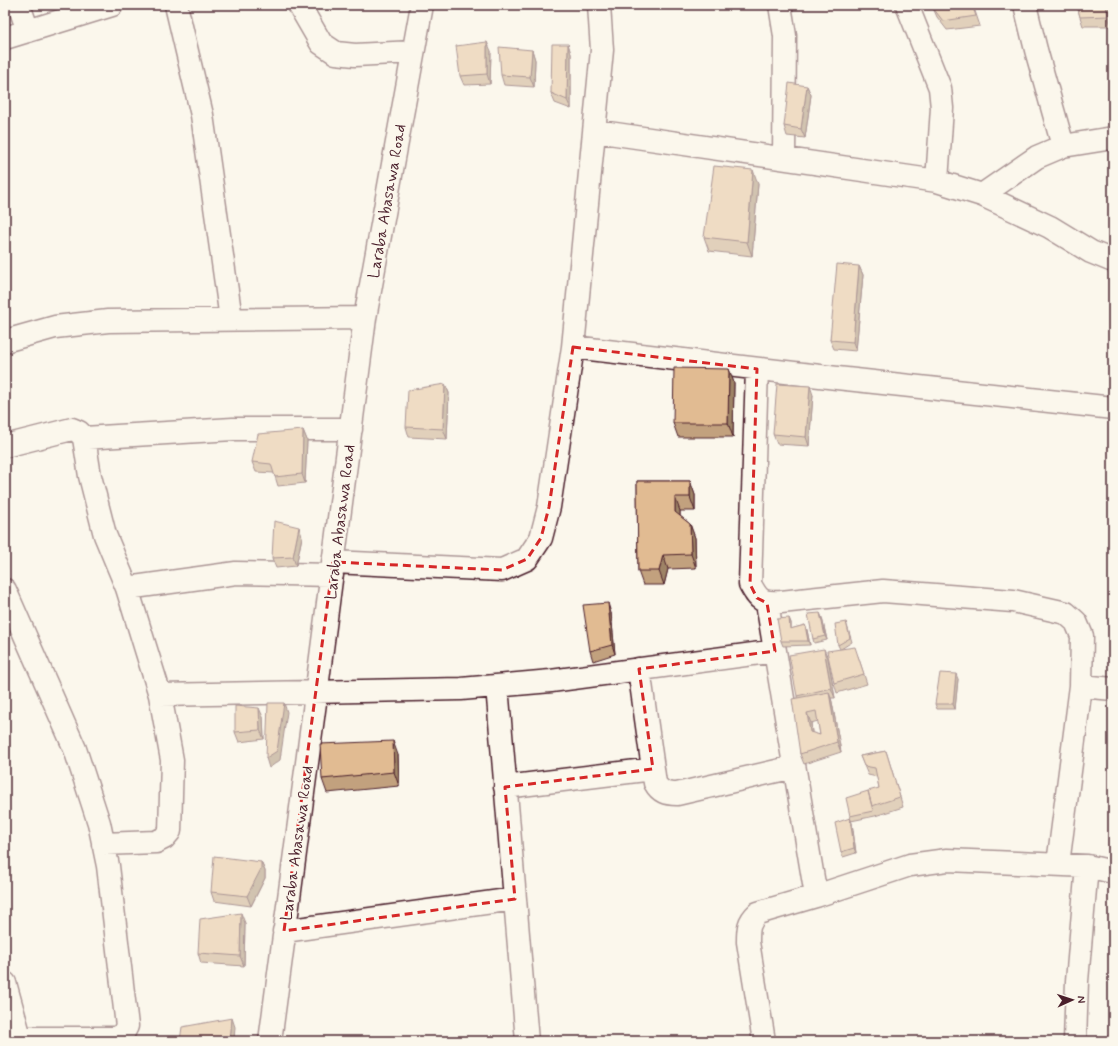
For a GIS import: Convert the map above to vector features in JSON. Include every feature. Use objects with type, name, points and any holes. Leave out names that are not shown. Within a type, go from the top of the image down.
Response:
[{"type":"street","points":[[19,5],[28,31]]},
{"type":"street","points":[[5,38],[112,5]]},
{"type":"street","points":[[176,5],[202,115],[231,319]]},
{"type":"street","points":[[299,5],[321,43],[336,53],[355,55],[413,52]]},
{"type":"street","name":"Laraba Abasawa Road","points":[[270,1041],[365,318],[422,5]]},
{"type":"street","points":[[127,588],[236,573],[333,569],[502,570],[527,558],[541,538],[549,507],[573,347],[602,50],[599,5]]},
{"type":"street","points":[[780,5],[785,36],[784,158]]},
{"type":"street","points":[[907,5],[940,88],[942,108],[937,181]]},
{"type":"street","points":[[1026,5],[1036,50],[1063,146]]},
{"type":"street","points":[[595,130],[937,181],[982,196],[1050,227],[1091,252],[1113,261]]},
{"type":"street","points":[[982,196],[1037,158],[1063,146],[1113,138]]},
{"type":"street","points":[[5,341],[55,328],[108,321],[365,318]]},
{"type":"street","points":[[573,347],[757,369],[1113,408]]},
{"type":"street","points":[[757,369],[750,584],[757,598],[767,603],[883,591],[1013,601],[1066,612],[1076,622],[1082,636],[1081,686],[1058,864]]},
{"type":"street","points":[[5,446],[72,429],[79,432],[84,438],[90,476],[105,535],[127,588],[160,695],[172,760],[170,831],[164,838],[156,842],[103,844]]},
{"type":"street","points":[[84,438],[233,429],[351,429]]},
{"type":"street","points":[[5,590],[75,749],[99,822],[108,866],[127,1026],[123,1034],[117,1038],[16,1039],[5,983]]},
{"type":"street","points":[[767,603],[816,896]]},
{"type":"street","points":[[160,695],[461,689],[551,681],[775,651]]},
{"type":"street","points":[[639,669],[654,783],[659,790],[666,794],[677,794],[794,767]]},
{"type":"street","points":[[497,686],[527,1041]]},
{"type":"street","points":[[1081,686],[1113,689]]},
{"type":"street","points":[[505,787],[653,769]]},
{"type":"street","points":[[764,1041],[748,942],[748,928],[751,919],[758,913],[816,896],[910,865],[946,860],[1087,866],[1113,872]]},
{"type":"street","points":[[1075,1041],[1077,981],[1087,866]]},
{"type":"street","points":[[284,931],[515,899]]},
{"type":"highlighted area","points":[[573,347],[757,369],[750,584],[757,598],[767,603],[775,651],[639,669],[653,769],[505,787],[515,899],[284,931],[333,562],[502,570],[527,559],[541,538],[549,507]]},
{"type":"building","points":[[941,5],[972,5],[976,16],[943,21],[933,8]]},
{"type":"building","points":[[1077,5],[1106,5],[1108,16],[1080,17]]},
{"type":"building","points":[[487,42],[487,74],[460,76],[456,46]]},
{"type":"building","points":[[552,44],[568,44],[567,100],[551,93]]},
{"type":"building","points":[[499,47],[532,50],[530,77],[501,75]]},
{"type":"building","points":[[789,83],[807,86],[801,129],[784,126]]},
{"type":"building","points":[[714,166],[753,170],[747,242],[704,237]]},
{"type":"building","points":[[837,264],[859,266],[853,342],[830,340]]},
{"type":"building","points":[[674,368],[729,369],[728,423],[673,423]]},
{"type":"building","points":[[445,384],[443,429],[406,427],[408,390]]},
{"type":"building","points":[[777,384],[810,386],[806,437],[773,434]]},
{"type":"building","points":[[303,430],[302,474],[275,477],[271,464],[252,462],[258,434]]},
{"type":"building","points":[[637,481],[690,481],[690,497],[675,497],[675,512],[690,524],[691,554],[663,555],[659,571],[638,571]]},
{"type":"building","points":[[274,521],[299,527],[293,557],[272,558]]},
{"type":"building","points":[[608,603],[612,645],[590,651],[583,605]]},
{"type":"building","points":[[820,613],[825,636],[813,639],[808,614]]},
{"type":"building","points":[[789,618],[790,629],[805,625],[808,641],[781,641],[777,619]]},
{"type":"building","points":[[846,622],[850,638],[838,645],[835,624]]},
{"type":"building","points":[[855,647],[864,674],[834,683],[827,651]]},
{"type":"building","points":[[824,649],[831,688],[797,696],[789,655]]},
{"type":"building","points":[[940,673],[956,674],[953,704],[935,704]]},
{"type":"building","points":[[829,692],[837,742],[800,754],[792,699]],"holes":[[[816,711],[820,735],[810,732],[807,713]]]},
{"type":"building","points":[[268,703],[284,703],[277,751],[266,758]]},
{"type":"building","points":[[235,706],[259,708],[260,730],[235,732]]},
{"type":"building","points":[[393,741],[394,772],[322,779],[320,744]]},
{"type":"building","points":[[886,751],[900,797],[872,806],[868,791],[879,788],[875,768],[864,766],[860,756]]},
{"type":"building","points":[[868,791],[873,811],[850,816],[846,798]]},
{"type":"building","points":[[850,818],[854,848],[841,852],[835,823]]},
{"type":"building","points":[[214,856],[261,862],[261,869],[247,896],[211,892]]},
{"type":"building","points":[[241,913],[240,956],[198,953],[200,919]]},
{"type":"building","points":[[232,1018],[230,1041],[180,1041],[182,1027]]}]
